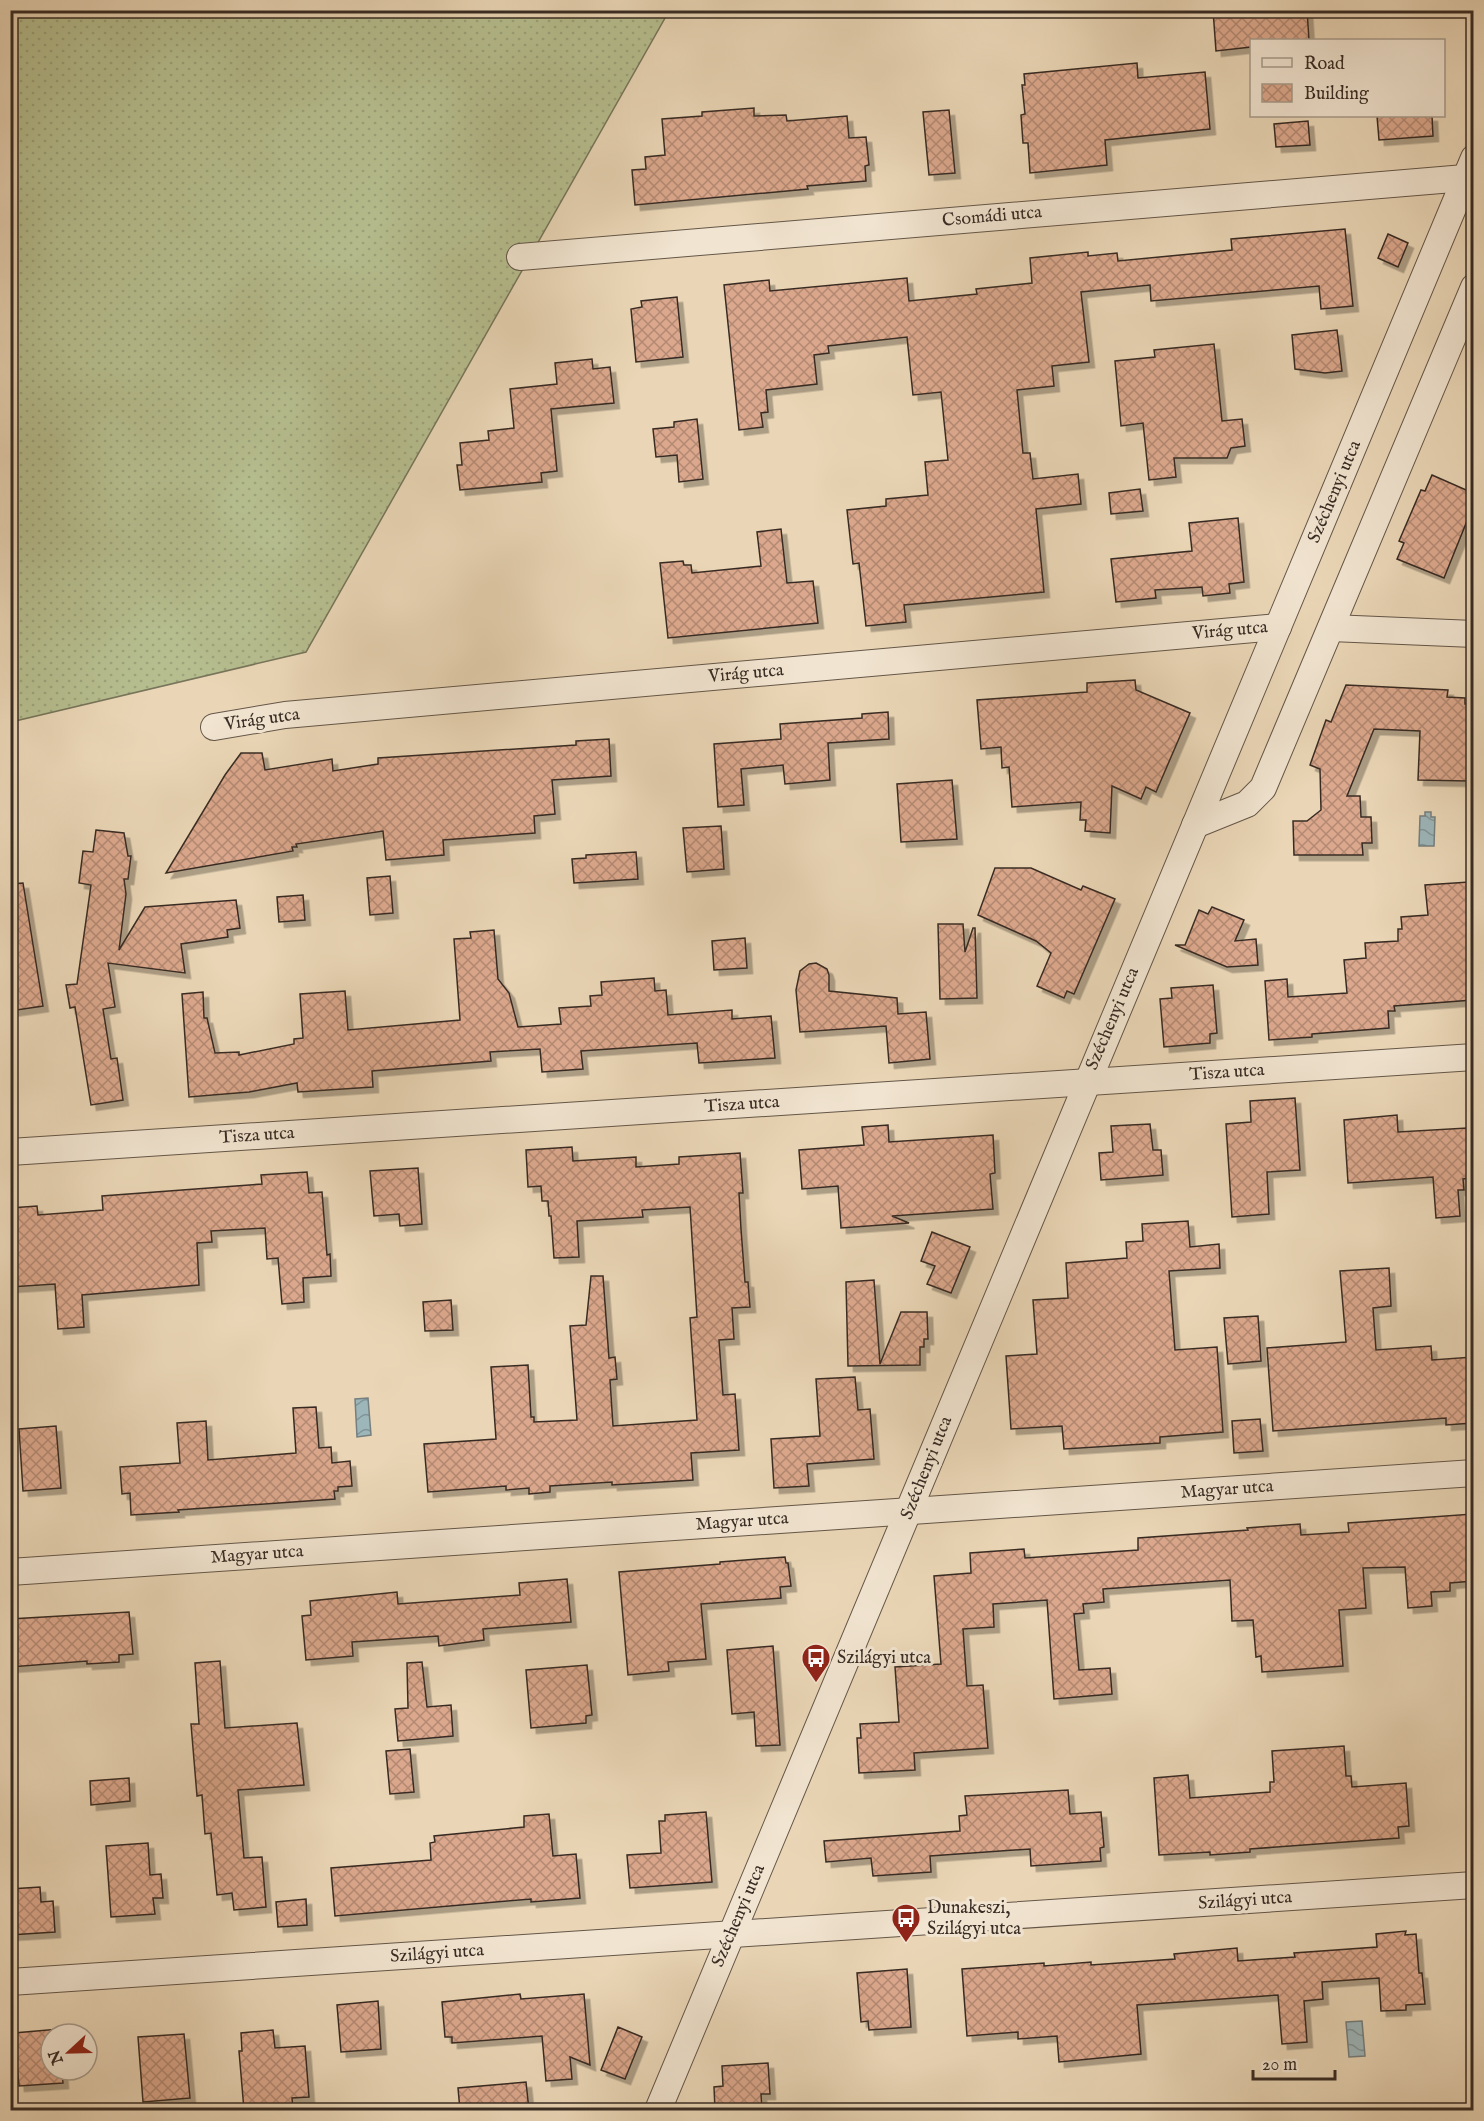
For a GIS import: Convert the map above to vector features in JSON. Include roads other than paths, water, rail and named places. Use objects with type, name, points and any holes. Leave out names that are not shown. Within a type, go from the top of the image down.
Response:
[{"type":"street","name":"Csomádi utca","points":[[520,256],[1469,168]]},
{"type":"street","name":"Széchenyi utca","points":[[658,2110],[1469,168]]},
{"type":"street","points":[[1195,825],[1247,804],[1263,788],[1473,287]]},
{"type":"street","name":"Virág utca","points":[[214,727],[285,715],[1278,627]]},
{"type":"street","points":[[1331,628],[1473,634]]},
{"type":"street","name":"Tisza utca","points":[[10,1152],[1473,1057]]},
{"type":"street","name":"Magyar utca","points":[[10,1572],[1473,1473]]},
{"type":"street","name":"Szilágyi utca","points":[[10,1982],[1473,1885]]},
{"type":"water","points":[[1425,812],[1431,812],[1431,817],[1435,817],[1434,846],[1419,846],[1420,816],[1425,816]]},
{"type":"water","points":[[368,1398],[371,1435],[357,1437],[355,1399]]},
{"type":"water","points":[[1362,2021],[1365,2056],[1349,2057],[1346,2022]]},
{"type":"place","name":"Szilágyi utca","points":[[816,1684]]},
{"type":"place","name":"Dunakeszi, Szilágyi utca","points":[[906,1944]]}]
